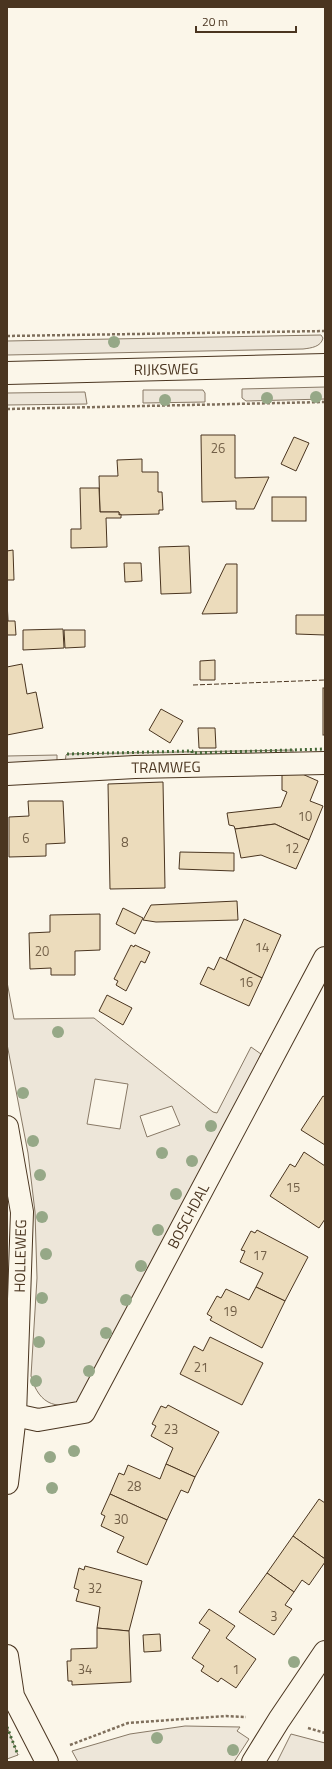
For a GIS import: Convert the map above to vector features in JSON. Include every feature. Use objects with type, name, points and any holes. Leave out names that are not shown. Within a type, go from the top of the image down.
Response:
[{"type":"street","name":"RIJKSWEG","points":[[7,373],[325,366]]},
{"type":"street","name":"TRAMWEG","points":[[7,774],[135,767],[325,763]]},
{"type":"street","name":"BOSCHDAL","points":[[14,1415],[38,1420],[84,1412],[325,958]]},
{"type":"street","name":"HOLLEWEG","points":[[7,1127],[22,1212],[14,1415],[7,1483]]},
{"type":"street","points":[[253,1762],[279,1720],[325,1652]]},
{"type":"street","points":[[7,1656],[13,1696],[45,1759]]},
{"type":"path","points":[[7,336],[325,331]]},
{"type":"path","points":[[7,409],[325,402]]},
{"type":"path","points":[[45,1759],[128,1723],[226,1716],[279,1720],[325,1733]]},
{"type":"shaded area","points":[[321,335],[323,338],[318,345],[303,349],[7,355],[7,341]]},
{"type":"shaded area","points":[[325,387],[325,399],[246,401],[242,398],[242,389]]},
{"type":"shaded area","points":[[143,390],[203,390],[205,393],[205,402],[143,403]]},
{"type":"shaded area","points":[[85,392],[87,404],[7,405],[7,393]]},
{"type":"shaded area","points":[[293,750],[293,757],[65,764],[67,754]]},
{"type":"shaded area","points":[[57,755],[57,764],[7,765],[7,756]]},
{"type":"shaded area","points":[[7,982],[14,1019],[94,1018],[213,1112],[217,1113],[251,1047],[261,1054],[233,1115],[86,1398],[67,1405],[51,1404],[45,1400],[39,1394],[31,1376],[37,1278],[35,1212],[28,1153],[7,1044]],"holes":[[[95,1079],[128,1084],[120,1129],[87,1124]],[[172,1106],[180,1125],[147,1137],[140,1116]]]},
{"type":"shaded area","points":[[185,1726],[240,1727],[237,1731],[249,1739],[234,1762],[78,1762],[72,1751],[130,1734]]},
{"type":"shaded area","points":[[7,1727],[18,1755],[7,1759]]},
{"type":"shaded area","points":[[291,1734],[325,1743],[325,1762],[277,1762]]},
{"type":"building","points":[[201,435],[235,435],[235,478],[269,477],[254,509],[236,509],[236,501],[202,502]]},
{"type":"building","points":[[294,437],[309,443],[296,471],[281,464]]},
{"type":"building","points":[[142,459],[142,472],[158,472],[158,492],[162,492],[163,510],[159,510],[159,514],[119,515],[119,512],[100,512],[99,476],[118,476],[117,460]]},
{"type":"building","points":[[80,488],[99,488],[100,512],[119,512],[119,515],[121,514],[121,518],[106,518],[107,547],[71,548],[71,529],[81,529]]},
{"type":"building","points":[[272,497],[306,497],[306,521],[272,521]]},
{"type":"building","points":[[189,546],[191,593],[161,594],[159,547]]},
{"type":"building","points":[[13,550],[14,580],[7,580],[7,551]]},
{"type":"building","points":[[124,563],[141,563],[142,581],[125,582]]},
{"type":"building","points":[[226,564],[237,564],[237,613],[202,614]]},
{"type":"building","points":[[7,601],[8,621],[15,621],[16,635],[7,635]]},
{"type":"building","points":[[296,615],[325,615],[325,635],[296,634]]},
{"type":"building","points":[[63,629],[64,648],[23,650],[23,630]]},
{"type":"building","points":[[64,630],[85,630],[85,647],[65,648]]},
{"type":"building","points":[[215,660],[215,680],[200,680],[200,661]]},
{"type":"building","points":[[22,664],[27,694],[36,692],[43,728],[7,735],[7,667]]},
{"type":"building","points":[[323,688],[325,688],[325,735],[323,735]]},
{"type":"building","points":[[161,709],[183,721],[170,743],[149,730]]},
{"type":"building","points":[[198,728],[215,728],[216,748],[199,748]]},
{"type":"building","points":[[300,773],[318,781],[310,801],[323,806],[309,840],[275,824],[235,829],[234,826],[229,825],[227,813],[281,807],[287,792],[282,790],[282,774]]},
{"type":"building","points":[[163,782],[165,888],[110,889],[108,784]]},
{"type":"building","points":[[28,801],[63,801],[65,843],[46,844],[46,856],[9,857],[9,817],[29,816]]},
{"type":"building","points":[[275,824],[309,840],[296,869],[261,855],[241,858],[235,829]]},
{"type":"building","points":[[180,852],[234,853],[234,871],[179,869]]},
{"type":"building","points":[[237,901],[238,920],[156,922],[143,920],[151,905]]},
{"type":"building","points":[[123,908],[143,918],[135,934],[116,924]]},
{"type":"building","points":[[100,914],[100,950],[75,951],[75,975],[51,975],[51,968],[30,969],[29,933],[50,932],[50,915]]},
{"type":"building","points":[[244,919],[281,935],[262,978],[226,960]]},
{"type":"building","points":[[131,945],[134,947],[135,945],[150,952],[145,963],[141,961],[126,991],[116,985],[118,981],[114,979]]},
{"type":"building","points":[[220,957],[262,978],[249,1006],[200,984],[208,967],[214,970]]},
{"type":"building","points":[[107,995],[132,1008],[123,1025],[99,1011]]},
{"type":"building","points":[[323,1096],[325,1097],[325,1145],[301,1130]]},
{"type":"building","points":[[304,1152],[325,1166],[325,1219],[319,1228],[270,1196],[290,1164],[295,1167]]},
{"type":"building","points":[[257,1230],[308,1257],[285,1301],[256,1287],[263,1273],[240,1262],[245,1251],[241,1250],[251,1231],[255,1233]]},
{"type":"building","points":[[256,1287],[285,1301],[262,1348],[210,1320],[212,1317],[207,1314],[217,1296],[221,1298],[226,1289],[249,1300]]},
{"type":"building","points":[[210,1337],[263,1363],[242,1405],[180,1374],[194,1346],[203,1351]]},
{"type":"building","points":[[168,1405],[219,1432],[195,1477],[166,1464],[173,1448],[151,1436],[156,1426],[152,1424],[161,1406],[166,1408]]},
{"type":"building","points":[[166,1464],[195,1477],[188,1493],[181,1490],[167,1520],[110,1494],[119,1473],[124,1475],[128,1465],[160,1479]]},
{"type":"building","points":[[110,1494],[167,1520],[147,1565],[117,1552],[124,1537],[101,1526],[105,1516],[101,1514]]},
{"type":"building","points":[[319,1499],[325,1503],[325,1559],[293,1536]]},
{"type":"building","points":[[293,1536],[325,1559],[325,1562],[309,1585],[302,1580],[294,1592],[267,1573]]},
{"type":"building","points":[[85,1566],[142,1581],[129,1631],[97,1628],[100,1607],[76,1601],[79,1590],[74,1588],[79,1568],[84,1570]]},
{"type":"building","points":[[267,1573],[294,1592],[285,1605],[292,1609],[274,1635],[239,1612]]},
{"type":"building","points":[[209,1609],[235,1626],[226,1638],[256,1659],[236,1688],[221,1678],[218,1682],[201,1671],[204,1666],[192,1658],[210,1630],[199,1623]]},
{"type":"building","points":[[97,1628],[129,1631],[131,1682],[72,1685],[72,1681],[68,1681],[67,1661],[71,1661],[71,1649],[97,1648]]},
{"type":"building","points":[[160,1634],[161,1651],[144,1652],[143,1635]]},
{"type":"hedge","points":[[67,754],[192,751],[192,753],[325,749]]},
{"type":"hedge","points":[[7,1727],[18,1755]]},
{"type":"fence","points":[[193,685],[325,680]]}]
